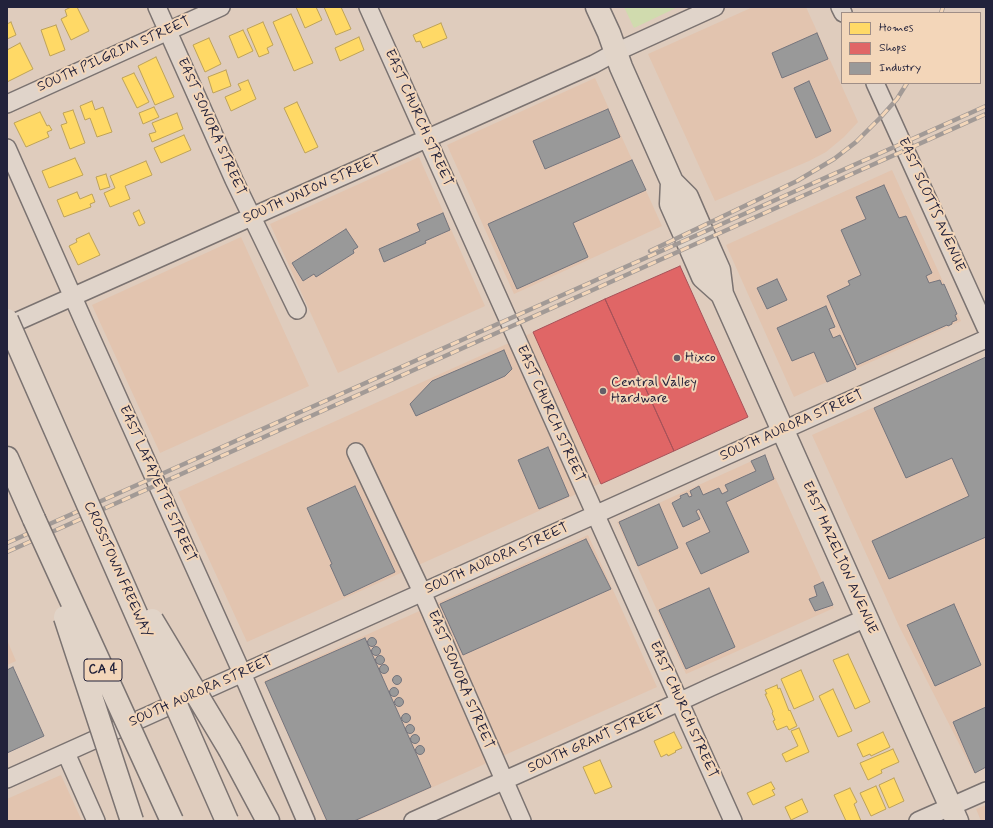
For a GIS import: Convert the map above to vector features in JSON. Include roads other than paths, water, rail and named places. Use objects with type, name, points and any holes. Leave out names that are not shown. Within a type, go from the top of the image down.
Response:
[{"type":"main road","name":"EAST HAZELTON AVENUE","points":[[598,7],[621,67],[672,182],[671,204],[703,278],[722,294],[954,814]]},
{"type":"main road","name":"CROSSTOWN FREEWAY","points":[[7,320],[227,821]]},
{"type":"main road","name":"CA 4","points":[[7,458],[172,821]]},
{"type":"main road","points":[[34,519],[132,821]]},
{"type":"main road","points":[[106,544],[230,750],[268,821]]},
{"type":"street","name":"EAST SONORA STREET","points":[[157,7],[252,217],[297,310]]},
{"type":"street","name":"SOUTH PILGRIM STREET","points":[[7,104],[221,7]]},
{"type":"street","name":"EAST CHURCH STREET","points":[[368,7],[733,821]]},
{"type":"street","name":"SOUTH UNION STREET","points":[[7,326],[594,64],[616,52],[716,7]]},
{"type":"street","name":"EAST SCOTTS AVENUE","points":[[875,84],[986,328]]},
{"type":"street","name":"EAST LAFAYETTE STREET","points":[[7,148],[242,673],[306,821]]},
{"type":"street","name":"SOUTH AURORA STREET","points":[[7,779],[986,339]]},
{"type":"street","name":"EAST SONORA STREET","points":[[356,452],[422,592],[522,821]]},
{"type":"street","name":"SOUTH GRANT STREET","points":[[413,821],[866,618]]},
{"type":"street","points":[[66,753],[96,821]]},
{"type":"street","points":[[918,821],[954,814],[986,790]]},
{"type":"railway","points":[[941,12],[943,7]]},
{"type":"railway","points":[[650,251],[797,181],[834,159],[856,142],[880,118],[897,99],[906,84]]},
{"type":"railway","points":[[7,543],[986,106]]},
{"type":"railway","points":[[7,552],[986,114]]},
{"type":"place","name":"Hixco","points":[[677,358]]},
{"type":"place","name":"Central Valley Hardware","points":[[603,391]]}]
